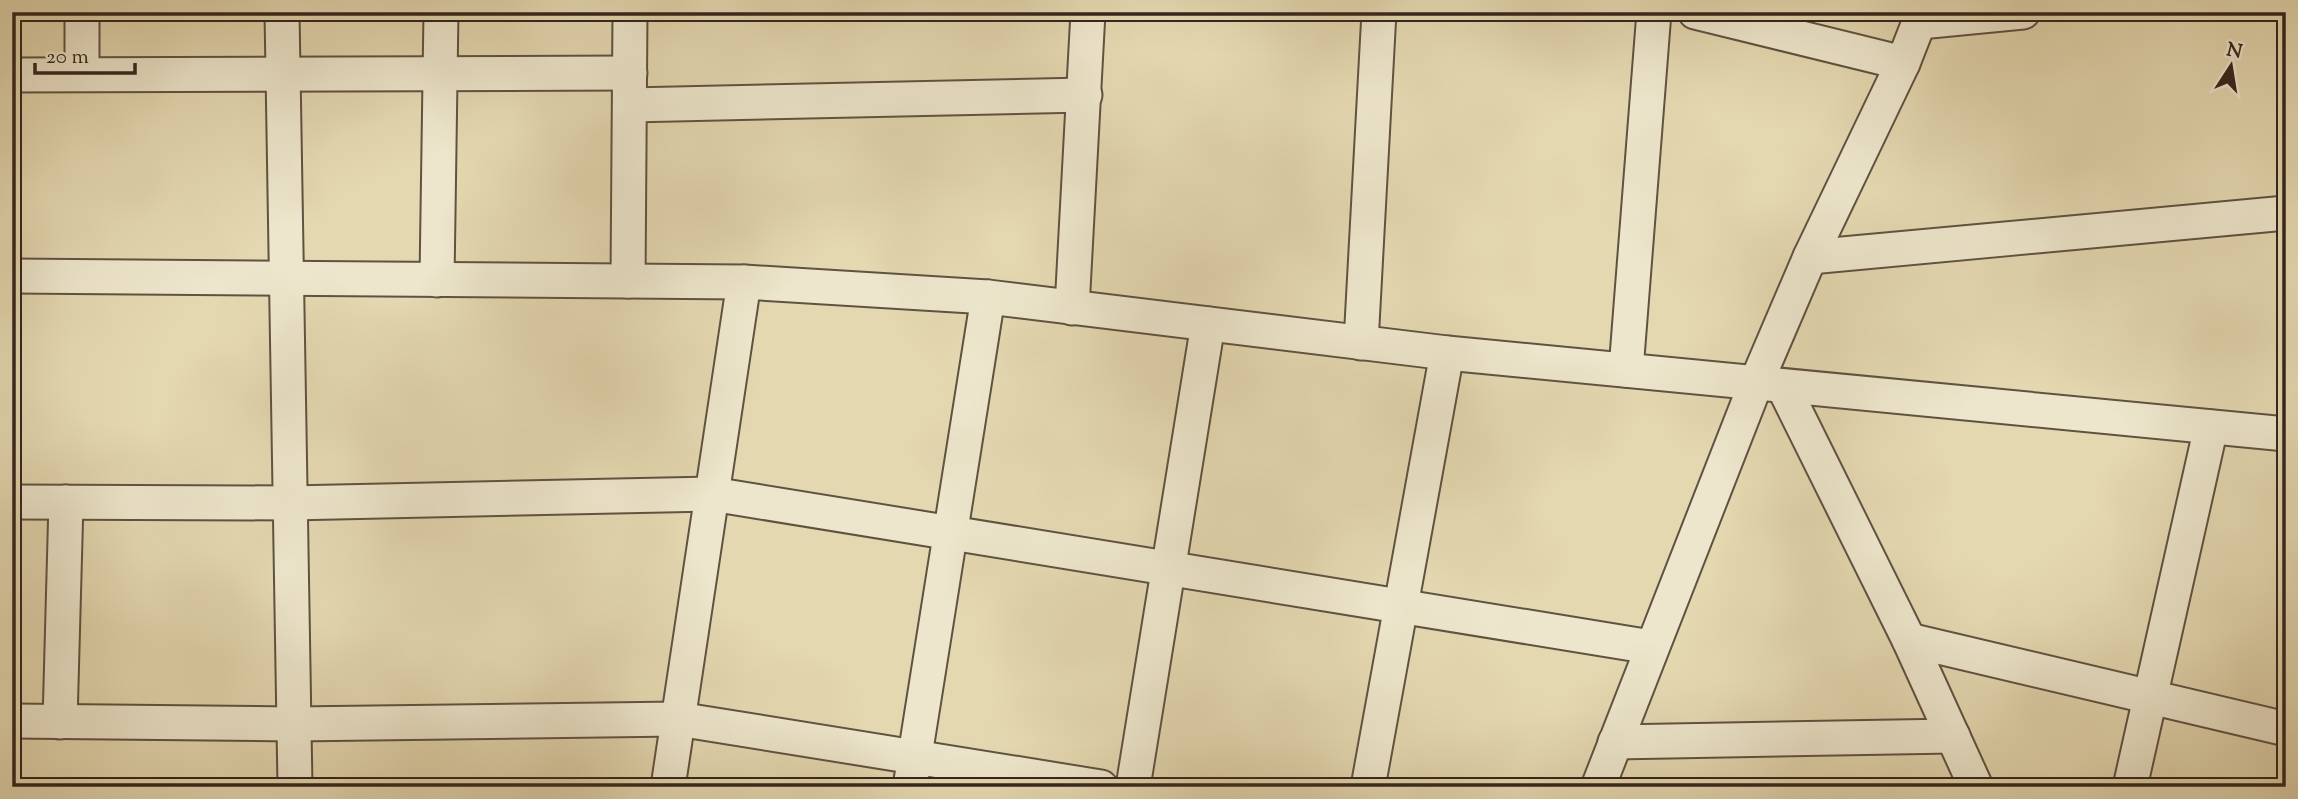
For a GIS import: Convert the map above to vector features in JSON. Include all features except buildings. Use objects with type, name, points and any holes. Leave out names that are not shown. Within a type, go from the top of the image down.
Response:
[{"type":"street","points":[[82,12],[82,74]]},
{"type":"street","points":[[282,12],[295,787]]},
{"type":"street","points":[[437,279],[441,12]]},
{"type":"street","points":[[628,281],[630,12]]},
{"type":"street","points":[[1072,308],[1088,12]]},
{"type":"street","points":[[1361,343],[1378,12]]},
{"type":"street","points":[[1626,370],[1654,12]]},
{"type":"street","points":[[1695,12],[1903,62]]},
{"type":"street","points":[[1598,787],[1651,647],[1770,384],[1810,257],[1903,62],[1921,17],[2023,12]]},
{"type":"street","points":[[12,75],[440,73],[630,89],[1085,95]]},
{"type":"street","points":[[1810,257],[2286,213]]},
{"type":"street","points":[[12,276],[744,282],[988,297],[1447,353],[2286,434]]},
{"type":"street","points":[[668,787],[744,282]]},
{"type":"street","points":[[912,772],[988,297]]},
{"type":"street","points":[[1133,787],[1208,324]]},
{"type":"street","points":[[1368,787],[1447,353]]},
{"type":"street","points":[[1770,384],[1909,640],[1976,787]]},
{"type":"street","points":[[2130,787],[2211,427]]},
{"type":"street","points":[[12,502],[290,503],[712,494],[1651,647]]},
{"type":"street","points":[[60,722],[66,502]]},
{"type":"street","points":[[1909,640],[2286,729]]},
{"type":"street","points":[[12,721],[294,724],[678,719],[912,772],[1101,787]]},
{"type":"street","points":[[1615,742],[1952,736]]}]
